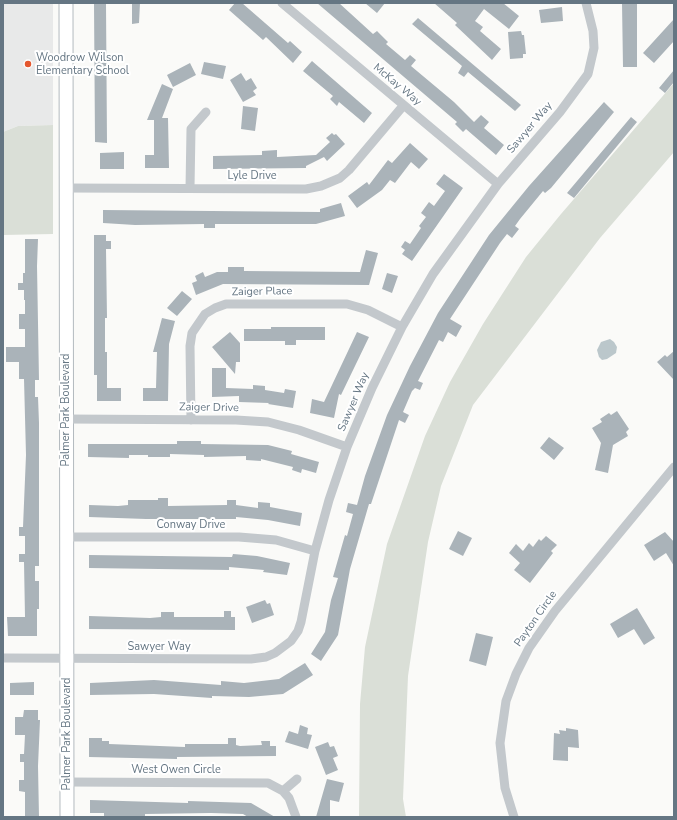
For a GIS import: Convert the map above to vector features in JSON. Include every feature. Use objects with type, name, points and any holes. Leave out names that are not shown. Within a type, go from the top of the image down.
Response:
[{"type":"main road","name":"Palmer Park Boulevard","points":[[66,3],[67,817]]},
{"type":"street","name":"McKay Way","points":[[282,3],[498,184]]},
{"type":"street","name":"Sawyer Way","points":[[3,658],[251,658],[266,657],[276,653],[291,641],[298,631],[315,551],[329,500],[347,447],[372,388],[402,327],[433,274],[498,184],[560,112],[588,74],[594,48],[593,31],[586,3]]},
{"type":"street","name":"Lyle Drive","points":[[66,188],[306,189],[330,183],[349,170],[404,106]]},
{"type":"street","points":[[190,188],[191,129],[206,112]]},
{"type":"street","name":"Zaiger Place","points":[[191,420],[190,346],[192,333],[205,314],[215,308],[226,304],[347,304],[368,310],[402,327]]},
{"type":"street","name":"Zaiger Drive","points":[[66,419],[268,422],[299,430],[347,447]]},
{"type":"street","name":"Payton Circle","points":[[514,817],[505,788],[500,743],[506,701],[516,674],[529,648],[555,611],[674,467]]},
{"type":"street","name":"Conway Drive","points":[[66,537],[239,537],[276,540],[315,551]]},
{"type":"street","points":[[296,817],[289,798],[283,791],[298,779]]},
{"type":"street","name":"West Owen Circle","points":[[66,782],[258,782],[268,783],[283,791]]},
{"type":"shaded area","name":"Woodrow Wilson Elementary School","points":[[3,3],[53,3],[53,125],[18,126],[3,132]]},
{"type":"shaded area","points":[[674,83],[674,152],[600,238],[473,405],[441,486],[428,542],[408,676],[403,799],[406,817],[359,817],[360,704],[365,647],[387,544],[425,436],[450,382],[483,324],[526,257]]},
{"type":"shaded area","points":[[53,125],[53,234],[3,235],[3,132],[18,126]]},
{"type":"shaded area","points":[[610,339],[617,347],[616,353],[607,359],[602,360],[599,357],[597,350],[601,342]]},
{"type":"building","points":[[132,3],[140,3],[139,23],[132,24]]},
{"type":"building","points":[[235,3],[242,3],[288,43],[290,41],[302,52],[293,63],[266,37],[263,40],[229,10]]},
{"type":"building","points":[[317,3],[339,3],[373,34],[377,31],[388,42],[386,44],[405,60],[410,55],[416,60],[411,66],[454,102],[474,122],[481,115],[489,122],[484,128],[504,145],[496,155],[466,129],[463,132],[455,124],[457,122]]},
{"type":"building","points":[[365,3],[385,3],[377,13]]},
{"type":"building","points":[[434,3],[503,3],[519,16],[509,29],[484,9],[475,21],[483,27],[480,31],[501,49],[492,60],[455,25],[457,23]]},
{"type":"building","points":[[622,3],[637,3],[637,67],[623,67]]},
{"type":"building","points":[[94,4],[106,4],[107,143],[95,142]]},
{"type":"building","points":[[562,7],[563,21],[541,23],[539,10]]},
{"type":"building","points":[[418,18],[521,105],[515,111],[468,72],[464,77],[458,73],[462,66],[412,24]]},
{"type":"building","points":[[674,19],[674,41],[654,63],[643,53]]},
{"type":"building","points":[[521,31],[522,35],[524,35],[526,54],[523,54],[523,58],[510,59],[508,32]]},
{"type":"building","points":[[312,61],[372,113],[364,123],[339,102],[337,106],[330,99],[333,96],[303,71]]},
{"type":"building","points":[[204,62],[226,66],[223,79],[201,74]]},
{"type":"building","points":[[190,63],[196,75],[173,87],[167,75]]},
{"type":"building","points":[[674,70],[674,82],[665,93],[659,88]]},
{"type":"building","points":[[241,73],[246,81],[251,78],[257,88],[253,91],[256,95],[243,102],[230,80]]},
{"type":"building","points":[[162,84],[173,89],[162,118],[168,118],[169,168],[145,168],[145,155],[154,155],[154,120],[147,120]]},
{"type":"building","points":[[604,102],[614,112],[551,188],[545,193],[543,191],[520,219],[515,226],[519,229],[512,238],[507,234],[500,243],[450,319],[462,326],[456,337],[448,332],[443,342],[439,340],[418,381],[423,383],[420,390],[415,388],[412,391],[403,412],[409,415],[405,423],[399,420],[371,504],[369,504],[350,569],[338,635],[321,661],[311,654],[325,632],[331,600],[338,578],[333,577],[345,535],[347,536],[353,514],[346,512],[348,503],[357,505],[365,476],[387,415],[410,366],[438,313],[489,235],[529,186]]},
{"type":"building","points":[[243,106],[258,108],[255,131],[241,129]]},
{"type":"building","points":[[631,117],[637,122],[574,198],[567,193]]},
{"type":"building","points":[[332,133],[334,135],[336,134],[345,144],[327,161],[324,157],[306,166],[306,168],[213,169],[213,156],[262,155],[262,151],[277,150],[277,157],[316,155],[330,142],[326,138]]},
{"type":"building","points":[[410,143],[428,159],[419,169],[411,162],[395,183],[390,180],[382,190],[357,208],[348,196],[367,182],[369,185],[388,160],[392,163]]},
{"type":"building","points":[[124,152],[124,169],[100,169],[100,153]]},
{"type":"building","points":[[444,174],[463,188],[412,261],[402,254],[405,250],[401,247],[405,241],[410,244],[421,228],[419,226],[426,217],[421,213],[429,202],[434,206],[445,191],[436,184]]},
{"type":"building","points":[[341,203],[345,216],[316,224],[215,224],[215,228],[204,228],[204,224],[135,225],[103,223],[103,210],[320,212],[320,209]]},
{"type":"building","points":[[94,235],[106,235],[106,241],[111,241],[111,249],[106,249],[107,318],[105,318],[105,352],[107,352],[107,388],[121,388],[121,401],[97,401],[97,375],[94,375]]},
{"type":"building","points":[[25,239],[38,239],[39,380],[35,380],[35,397],[38,397],[39,423],[39,566],[35,566],[35,581],[39,581],[39,609],[37,609],[37,636],[8,636],[7,617],[25,617],[24,562],[19,562],[19,554],[25,554],[25,536],[19,536],[19,527],[23,527],[26,455],[24,379],[19,379],[19,362],[6,362],[6,347],[25,347],[25,329],[19,329],[19,314],[25,314],[24,290],[18,290],[18,283],[23,283],[23,273],[25,273]]},
{"type":"building","points":[[366,250],[378,253],[369,285],[223,284],[196,295],[192,283],[197,281],[195,276],[203,272],[205,277],[217,272],[228,272],[228,267],[244,267],[244,271],[360,272]]},
{"type":"building","points":[[387,273],[398,276],[392,293],[382,289]]},
{"type":"building","points":[[182,291],[192,299],[177,316],[167,308]]},
{"type":"building","points":[[162,318],[175,321],[169,344],[168,401],[143,401],[143,388],[156,388],[157,352],[153,352]]},
{"type":"building","points":[[271,327],[325,327],[325,340],[296,340],[296,345],[285,345],[285,341],[244,341],[244,329],[271,329]]},
{"type":"building","points":[[230,332],[240,343],[240,362],[236,362],[235,374],[212,347]]},
{"type":"building","points":[[357,332],[369,337],[341,395],[339,394],[334,418],[310,413],[312,399],[324,402]]},
{"type":"building","points":[[674,351],[674,380],[657,362],[665,355],[667,357]]},
{"type":"building","points":[[212,368],[226,368],[226,388],[253,389],[253,385],[265,386],[265,390],[284,393],[285,389],[296,391],[293,408],[268,404],[269,403],[239,402],[239,396],[212,397]]},
{"type":"building","points":[[617,411],[629,429],[626,432],[628,436],[613,445],[608,473],[595,470],[601,443],[592,428],[602,422],[600,419],[609,413],[611,415]]},
{"type":"building","points":[[549,437],[564,448],[554,460],[540,448]]},
{"type":"building","points":[[177,441],[201,441],[201,444],[268,445],[292,451],[291,454],[319,462],[316,473],[302,469],[301,473],[292,470],[293,467],[261,459],[261,461],[246,460],[246,456],[204,457],[204,455],[170,454],[170,457],[129,455],[129,458],[88,457],[88,444],[177,444]]},
{"type":"building","points":[[158,498],[168,498],[168,506],[227,505],[227,500],[236,500],[236,505],[258,508],[258,502],[270,503],[270,507],[302,513],[300,526],[268,520],[236,517],[236,519],[146,519],[89,517],[89,505],[128,505],[128,500],[158,500]]},
{"type":"building","points":[[458,531],[472,538],[463,556],[449,549]]},
{"type":"building","points":[[665,532],[674,542],[674,566],[666,553],[654,561],[644,545]]},
{"type":"building","points":[[546,536],[557,545],[551,551],[553,553],[530,583],[514,570],[520,563],[509,553],[516,544],[523,551],[529,543],[533,547],[539,539],[541,541]]},
{"type":"building","points":[[233,554],[257,556],[290,563],[287,575],[263,572],[264,570],[229,567],[229,570],[89,568],[89,555],[232,557]]},
{"type":"building","points":[[265,600],[267,604],[270,603],[274,615],[252,623],[246,607]]},
{"type":"building","points":[[637,608],[655,638],[644,645],[634,629],[618,638],[610,624]]},
{"type":"building","points":[[224,611],[231,611],[231,617],[235,617],[235,630],[89,629],[89,616],[150,618],[161,617],[161,612],[174,612],[174,617],[224,617]]},
{"type":"building","points":[[476,633],[493,637],[486,666],[469,661]]},
{"type":"building","points":[[305,663],[313,675],[283,694],[249,697],[212,696],[212,698],[154,694],[90,695],[90,683],[154,680],[221,685],[221,681],[244,683],[279,679]]},
{"type":"building","points":[[34,682],[34,695],[10,695],[10,683]]},
{"type":"building","points":[[24,710],[38,710],[38,720],[40,720],[38,766],[39,817],[25,817],[25,792],[19,791],[19,780],[24,780],[24,762],[20,762],[20,754],[24,754],[25,735],[15,735],[15,717],[23,717]]},
{"type":"building","points":[[300,725],[308,728],[307,734],[312,735],[308,749],[285,742],[289,731],[298,734]]},
{"type":"building","points":[[566,728],[578,730],[579,748],[568,747],[568,761],[553,760],[554,733],[560,734],[559,730],[566,731]]},
{"type":"building","points":[[89,738],[102,738],[102,741],[109,741],[109,744],[185,747],[185,744],[228,744],[228,738],[236,738],[236,745],[240,746],[262,745],[261,741],[270,741],[270,746],[276,746],[276,756],[177,757],[177,759],[89,757]]},
{"type":"building","points":[[328,742],[330,747],[334,746],[338,756],[333,758],[338,770],[326,775],[315,747]]},
{"type":"building","points":[[327,779],[344,783],[339,802],[330,800],[330,817],[316,817]]},
{"type":"building","points":[[90,800],[251,803],[275,817],[248,817],[243,814],[211,813],[145,814],[145,817],[104,817],[104,813],[90,813]]},
{"type":"place","name":"Woodrow Wilson Elementary School","points":[[28,64]]}]
